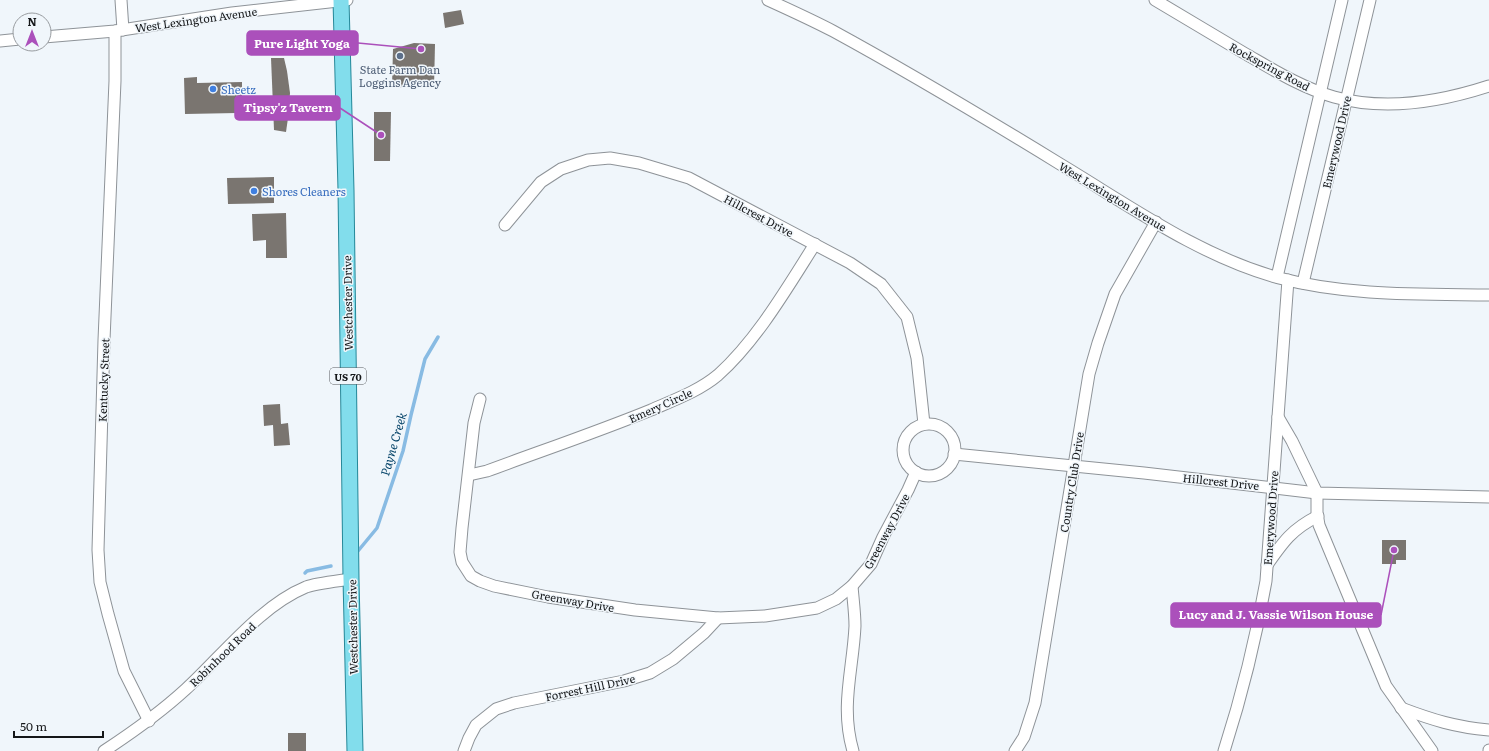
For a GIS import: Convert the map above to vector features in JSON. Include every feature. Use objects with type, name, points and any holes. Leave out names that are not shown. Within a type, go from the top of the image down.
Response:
[{"type":"main road","name":"Westchester Drive","points":[[344,0],[351,579],[355,751]]},
{"type":"street","name":"Kentucky Street","points":[[121,0],[115,81],[104,340],[98,550],[100,582],[124,671],[149,721]]},
{"type":"street","name":"West Lexington Avenue","points":[[52,36],[119,30],[232,13],[344,0]]},
{"type":"street","name":"West Lexington Avenue","points":[[768,0],[832,30],[956,101],[1191,243],[1233,262],[1303,284],[1368,293],[1489,295]]},
{"type":"street","name":"Rockspring Road","points":[[1155,0],[1278,73],[1320,92],[1346,100],[1376,103],[1425,101],[1456,96],[1489,86]]},
{"type":"street","points":[[1277,277],[1342,0]]},
{"type":"street","name":"Emerywood Drive","points":[[1303,284],[1370,0]]},
{"type":"street","points":[[0,41],[12,40]]},
{"type":"street","name":"Hillcrest Drive","points":[[505,225],[541,182],[561,169],[588,160],[610,158],[639,163],[689,178],[850,263],[881,284],[907,317],[917,358],[924,424]]},
{"type":"street","name":"Country Club Drive","points":[[1015,751],[1024,737],[1035,703],[1089,374],[1115,294],[1156,222]]},
{"type":"street","name":"Emery Circle","points":[[469,475],[487,471],[634,417],[690,393],[717,375],[747,344],[785,292],[815,244]]},
{"type":"street","name":"Emerywood Drive","points":[[1224,751],[1250,659],[1259,619],[1267,565],[1288,280]]},
{"type":"street","name":"Greenway Drive","points":[[480,399],[474,423],[460,552],[462,562],[471,576],[480,581],[494,586],[548,597],[635,610],[718,618],[765,616],[817,608],[836,599],[852,586],[871,564],[916,472]]},
{"type":"street","points":[[1278,417],[1292,441],[1317,493],[1318,516],[1324,537],[1386,686],[1432,751]]},
{"type":"street","points":[[924,424],[940,427],[947,432],[952,438],[954,454],[946,469],[932,476],[923,475],[916,472],[909,466],[904,459],[902,450],[904,441],[909,433],[915,428],[924,424]]},
{"type":"street","name":"Hillcrest Drive","points":[[954,454],[1273,487],[1317,493],[1489,497]]},
{"type":"street","points":[[1267,565],[1283,542],[1294,531],[1304,523],[1318,516]]},
{"type":"street","name":"Robinhood Road","points":[[104,751],[149,721],[186,689],[254,623],[280,602],[307,587],[351,579]]},
{"type":"street","points":[[852,586],[855,626],[847,695],[848,719],[853,751]]},
{"type":"street","name":"Forrest Hill Drive","points":[[464,751],[476,725],[496,709],[514,703],[624,681],[650,673],[673,659],[704,633],[718,618]]},
{"type":"street","points":[[1402,708],[1435,720],[1464,727],[1489,730]]},
{"type":"building","points":[[461,10],[464,24],[445,28],[443,13]]},
{"type":"building","points":[[414,43],[435,44],[434,88],[392,87],[393,49]]},
{"type":"building","points":[[271,58],[284,58],[287,71],[290,93],[286,132],[274,130]]},
{"type":"building","name":"Sheetz","points":[[197,77],[197,83],[242,82],[242,96],[237,96],[237,113],[185,114],[184,78]]},
{"type":"building","points":[[374,112],[391,112],[390,161],[374,161]]},
{"type":"building","points":[[274,177],[274,203],[228,204],[227,178]]},
{"type":"building","points":[[286,213],[287,258],[266,258],[266,240],[253,241],[252,214]]},
{"type":"building","points":[[280,404],[281,424],[288,423],[290,445],[274,446],[273,425],[264,426],[263,405]]},
{"type":"building","points":[[1382,540],[1406,540],[1406,560],[1396,560],[1396,564],[1382,564]]},
{"type":"building","points":[[288,733],[306,733],[306,751],[288,751]]},
{"type":"waterway","name":"Payne Creek","points":[[358,551],[377,528],[403,451],[425,359],[438,337]]},
{"type":"waterway","name":"Payne Creek","points":[[305,573],[307,571],[331,566]]},
{"type":"place","name":"Pure Light Yoga","points":[[421,49]]},
{"type":"place","name":"State Farm Dan Loggins Agency","points":[[400,56]]},
{"type":"place","name":"Sheetz","points":[[213,89]]},
{"type":"place","name":"Tipsy'z Tavern","points":[[381,135]]},
{"type":"place","name":"Shores Cleaners","points":[[254,191]]},
{"type":"place","name":"Lucy and J. Vassie Wilson House","points":[[1394,550]]}]
